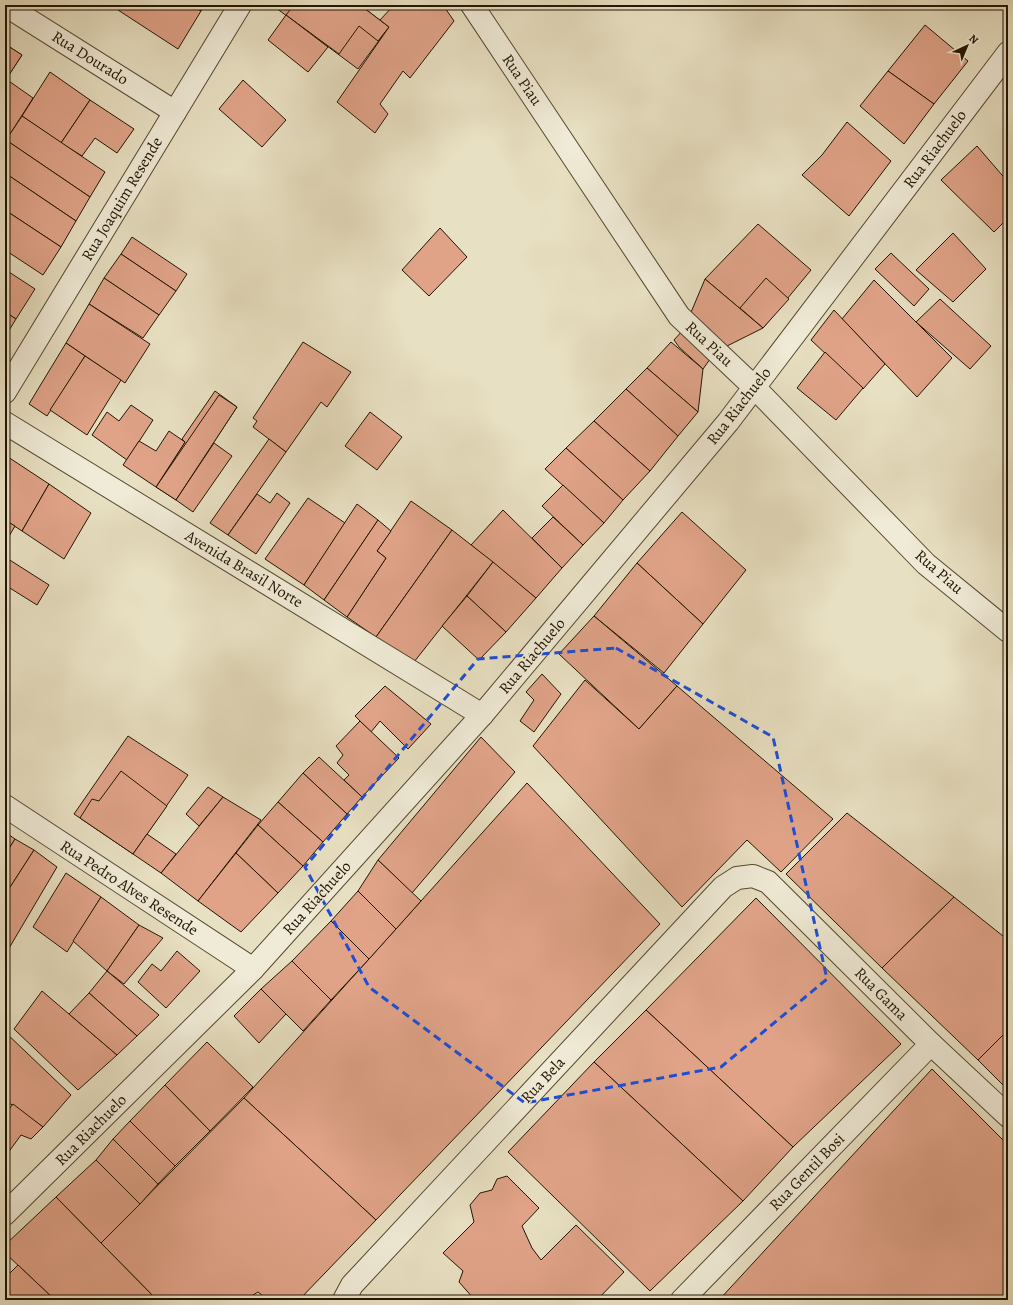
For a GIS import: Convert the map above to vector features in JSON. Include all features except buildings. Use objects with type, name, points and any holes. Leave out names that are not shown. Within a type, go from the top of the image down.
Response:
[{"type":"street","name":"Rua Dourado","points":[[5,5],[175,112]]},
{"type":"street","name":"Rua Joaquim Resende","points":[[5,392],[240,5]]},
{"type":"street","name":"Rua Piau","points":[[472,5],[679,316],[754,387],[926,564],[1008,631]]},
{"type":"street","name":"Rua Riachuelo","points":[[8,1207],[253,969],[482,715],[728,422],[1008,53]]},
{"type":"street","name":"Avenida Brasil Norte","points":[[5,423],[482,715]]},
{"type":"street","name":"Rua Pedro Alves Resende","points":[[5,806],[253,969]]},
{"type":"street","name":"Rua Gama","points":[[753,876],[768,882],[931,1044],[1008,1116]]},
{"type":"street","name":"Rua Bela","points":[[344,1300],[352,1285],[723,887],[736,878],[753,876]]},
{"type":"street","name":"Rua Gentil Bosi","points":[[682,1300],[931,1044]]},
{"type":"highlighted area","points":[[616,648],[773,737],[827,979],[721,1067],[525,1103],[369,987],[305,867],[478,659]]}]
